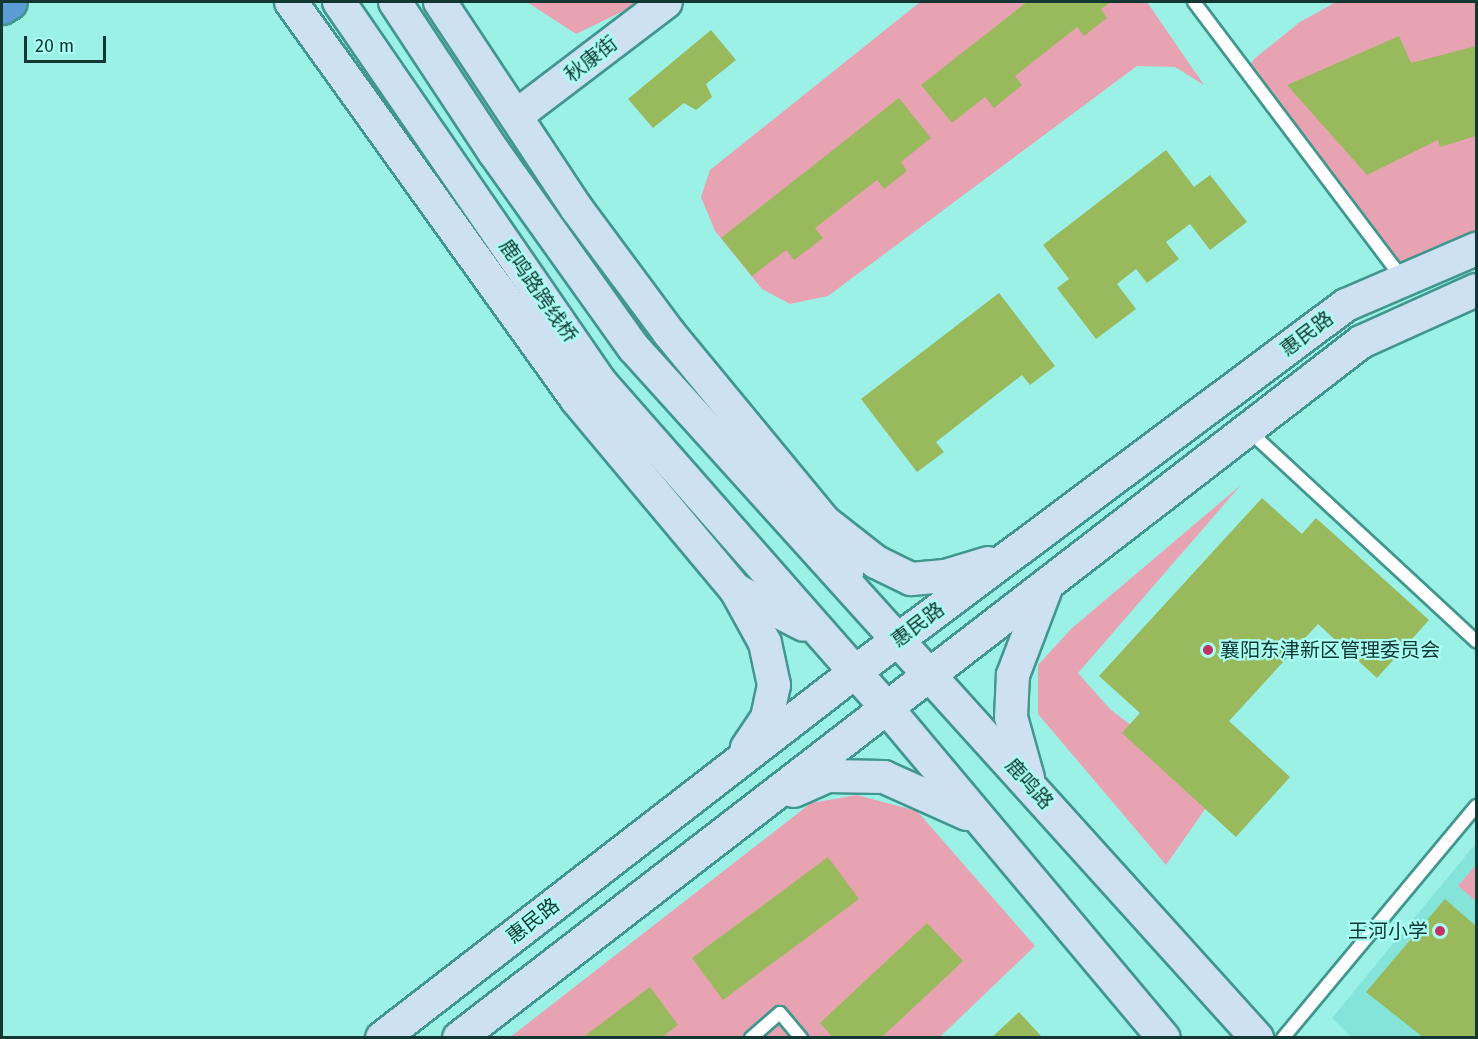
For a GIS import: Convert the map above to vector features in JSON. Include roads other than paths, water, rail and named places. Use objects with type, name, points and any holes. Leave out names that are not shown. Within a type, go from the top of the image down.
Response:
[{"type":"highway","points":[[2,7],[10,2]]},
{"type":"main road","points":[[291,2],[577,400],[736,590],[765,644],[774,685],[767,718],[737,763]]},
{"type":"main road","name":"鹿鸣路跨线桥","points":[[339,2],[602,384],[819,633]]},
{"type":"main road","points":[[395,2],[494,152],[634,348],[812,527],[911,579],[945,576],[1009,557]]},
{"type":"main road","points":[[440,2],[516,116],[669,333],[812,527]]},
{"type":"main road","name":"秋康街","points":[[516,116],[666,2]]},
{"type":"main road","name":"惠民路","points":[[382,1038],[855,672],[1346,305],[1476,249]]},
{"type":"main road","name":"惠民路","points":[[459,1038],[1361,342],[1476,290]]},
{"type":"main road","name":"鹿鸣路","points":[[812,527],[859,601],[930,674],[1257,1038]]},
{"type":"main road","points":[[1030,785],[1011,717],[1012,675],[1049,582]]},
{"type":"main road","points":[[736,590],[819,633],[886,707],[1164,1038]]},
{"type":"main road","points":[[760,805],[828,777],[884,777],[935,795],[984,823]]},
{"type":"lane","points":[[1194,2],[1404,280]]},
{"type":"lane","points":[[1247,429],[1476,641]]},
{"type":"lane","points":[[1283,1038],[1476,806]]},
{"type":"lane","points":[[751,1038],[780,1014],[801,1038]]},
{"type":"place","name":"襄阳东津新区管理委员会","points":[[1208,650]]},
{"type":"place","name":"王河小学","points":[[1440,931]]}]
